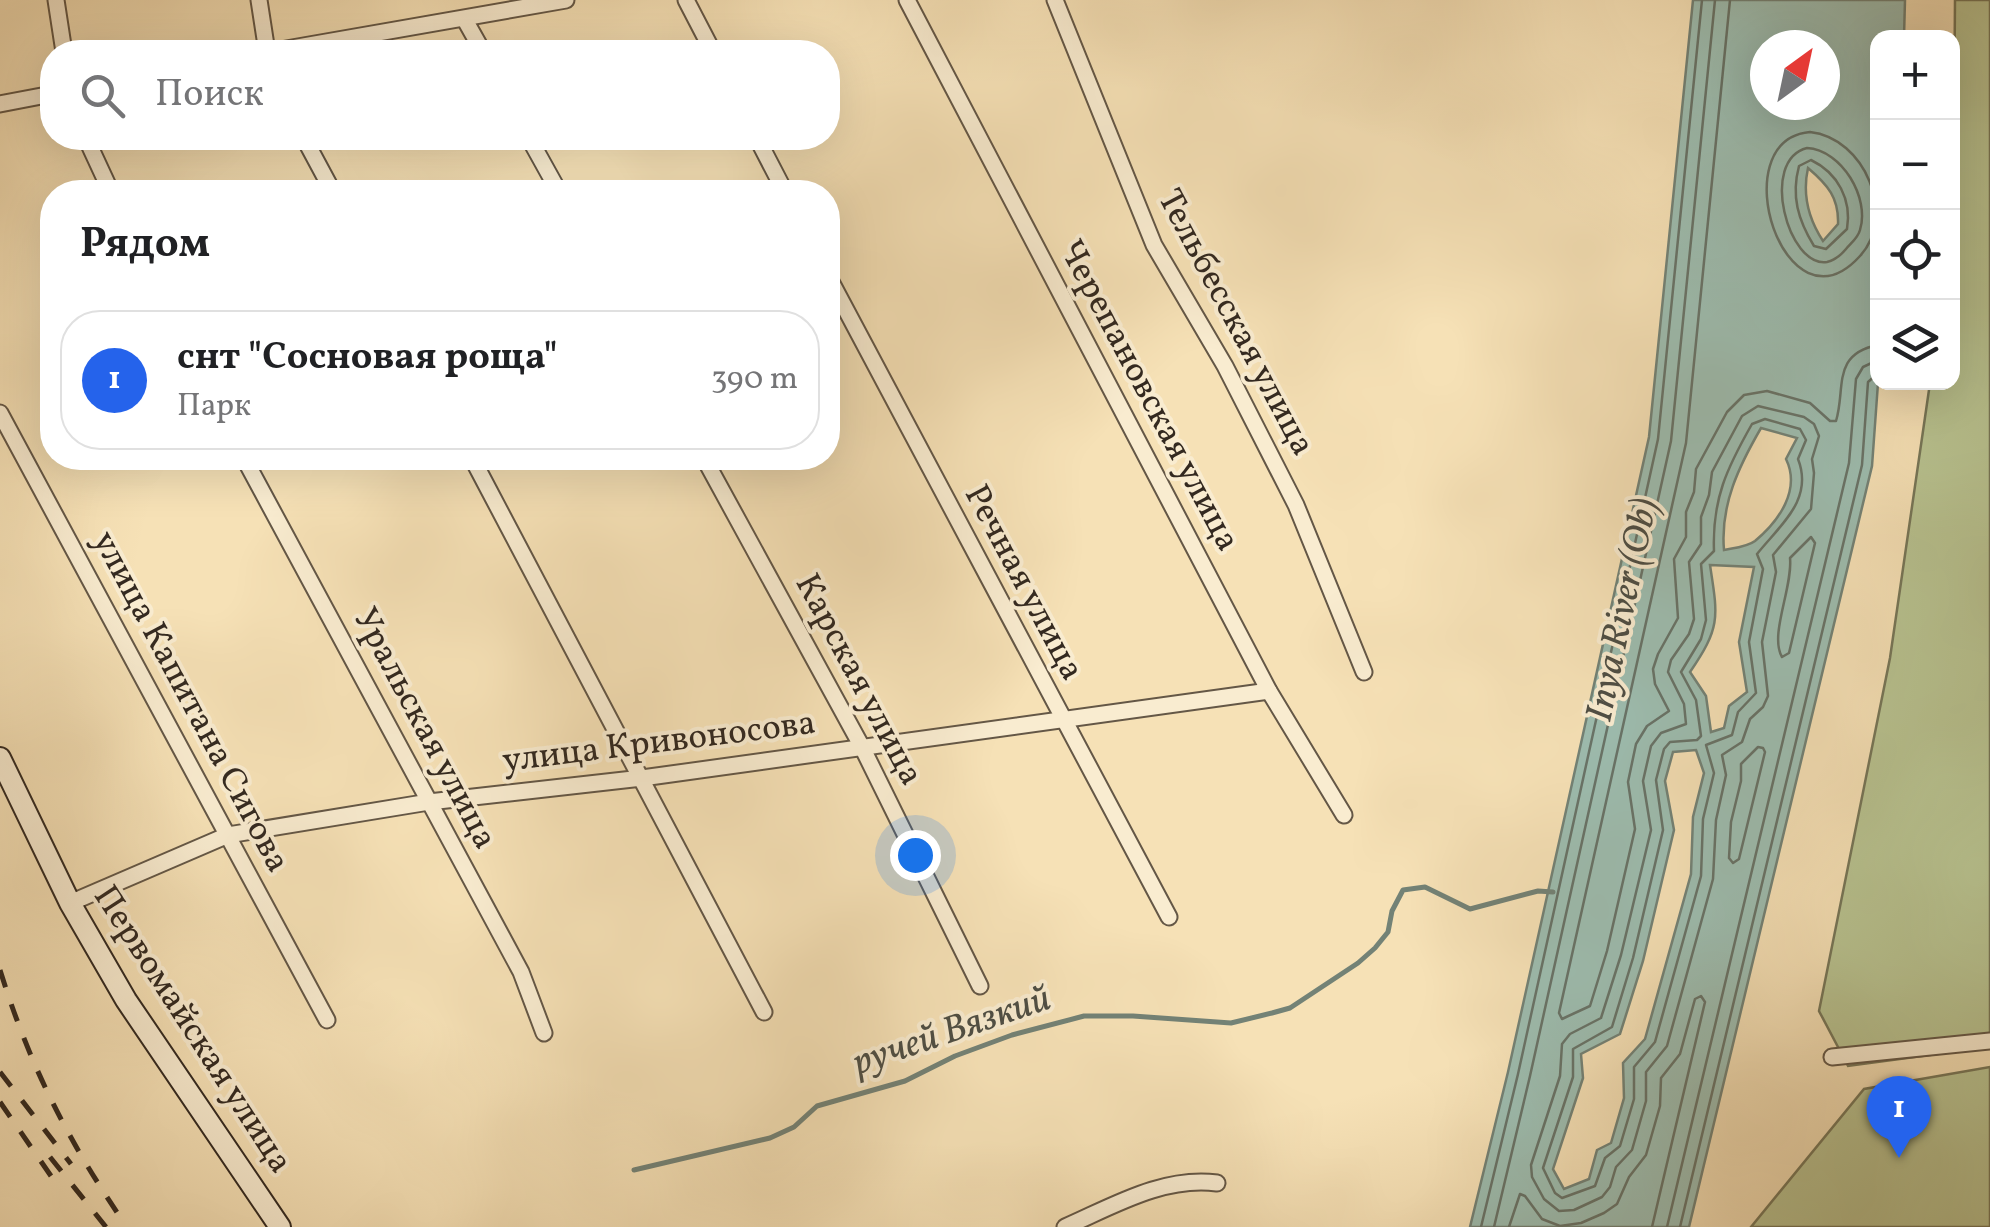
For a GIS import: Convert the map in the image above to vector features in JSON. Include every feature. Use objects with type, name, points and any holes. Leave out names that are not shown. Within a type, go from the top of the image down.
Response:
[{"type":"main road","name":"Первомайская улица","points":[[0,758],[70,904],[126,1000],[280,1227]]},
{"type":"street","points":[[56,0],[62,40]]},
{"type":"street","points":[[259,0],[266,40]]},
{"type":"street","points":[[342,40],[465,20],[487,8],[566,0]]},
{"type":"street","points":[[686,0],[707,40]]},
{"type":"street","name":"Черепановская улица","points":[[907,0],[1269,690],[1344,815]]},
{"type":"street","name":"Тельбесская улица","points":[[1055,0],[1154,245],[1225,366],[1296,505],[1364,672]]},
{"type":"street","points":[[465,20],[476,40]]},
{"type":"street","points":[[0,104],[40,96]]},
{"type":"street","points":[[92,150],[105,180]]},
{"type":"street","points":[[310,150],[326,180]]},
{"type":"street","points":[[536,150],[552,180]]},
{"type":"street","points":[[762,150],[779,180]]},
{"type":"street","name":"Речная улица","points":[[840,299],[1169,917]]},
{"type":"street","name":"улица Капитана Сигова","points":[[0,413],[326,1020]]},
{"type":"street","name":"Уральская улица","points":[[250,470],[522,972],[544,1033]]},
{"type":"street","points":[[478,470],[764,1012]]},
{"type":"street","name":"Карская улица","points":[[711,470],[862,747],[980,986]]},
{"type":"street","name":"улица Кривоносова","points":[[70,904],[228,834],[429,802],[642,778],[1269,690]]},
{"type":"street","points":[[1832,1057],[1990,1041]]},
{"type":"street","points":[[1065,1227],[1150,1190],[1196,1180],[1217,1183]]},
{"type":"green space","points":[[1955,0],[1990,0],[1990,1047],[1848,1066],[1819,1011],[1890,658],[1929,390],[1960,390],[1960,30],[1955,30]]},
{"type":"green space","points":[[1990,1067],[1990,1227],[1751,1227],[1864,1089]]},
{"type":"water","name":"Inya River (Ob)","points":[[1693,0],[1905,0],[1904,30],[1870,30],[1870,390],[1877,390],[1872,466],[1689,1227],[1470,1227],[1649,437]],"holes":[[[1808,168],[1827,186],[1837,207],[1838,224],[1823,241],[1808,206]],[[1761,428],[1797,438],[1786,459],[1789,493],[1772,524],[1755,541],[1724,550],[1728,502]],[[1710,565],[1754,567],[1739,642],[1747,692],[1729,706],[1724,728],[1711,732],[1706,696],[1690,672],[1715,621]],[[1696,750],[1704,773],[1693,817],[1691,874],[1645,1039],[1623,1063],[1624,1098],[1611,1143],[1597,1150],[1589,1179],[1564,1189],[1553,1169],[1583,1078],[1581,1054],[1620,1034],[1643,961],[1674,830],[1665,781],[1673,752]]]},
{"type":"waterway","name":"ручей Вязкий","points":[[634,1170],[770,1138],[794,1127],[817,1106],[905,1081],[955,1056],[1012,1035],[1084,1016],[1231,1023],[1290,1008],[1375,948],[1388,932],[1392,911],[1403,890],[1425,887],[1470,909],[1538,891],[1553,892]]},
{"type":"railway","points":[[0,970],[24,1039],[53,1103],[127,1227]]},
{"type":"railway","points":[[0,1072],[71,1164]]},
{"type":"railway","points":[[0,1102],[51,1176]]},
{"type":"railway","points":[[50,1157],[106,1227]]},
{"type":"place","name":"снт \"Сосновая роща\"","points":[[1899,1158]]}]
